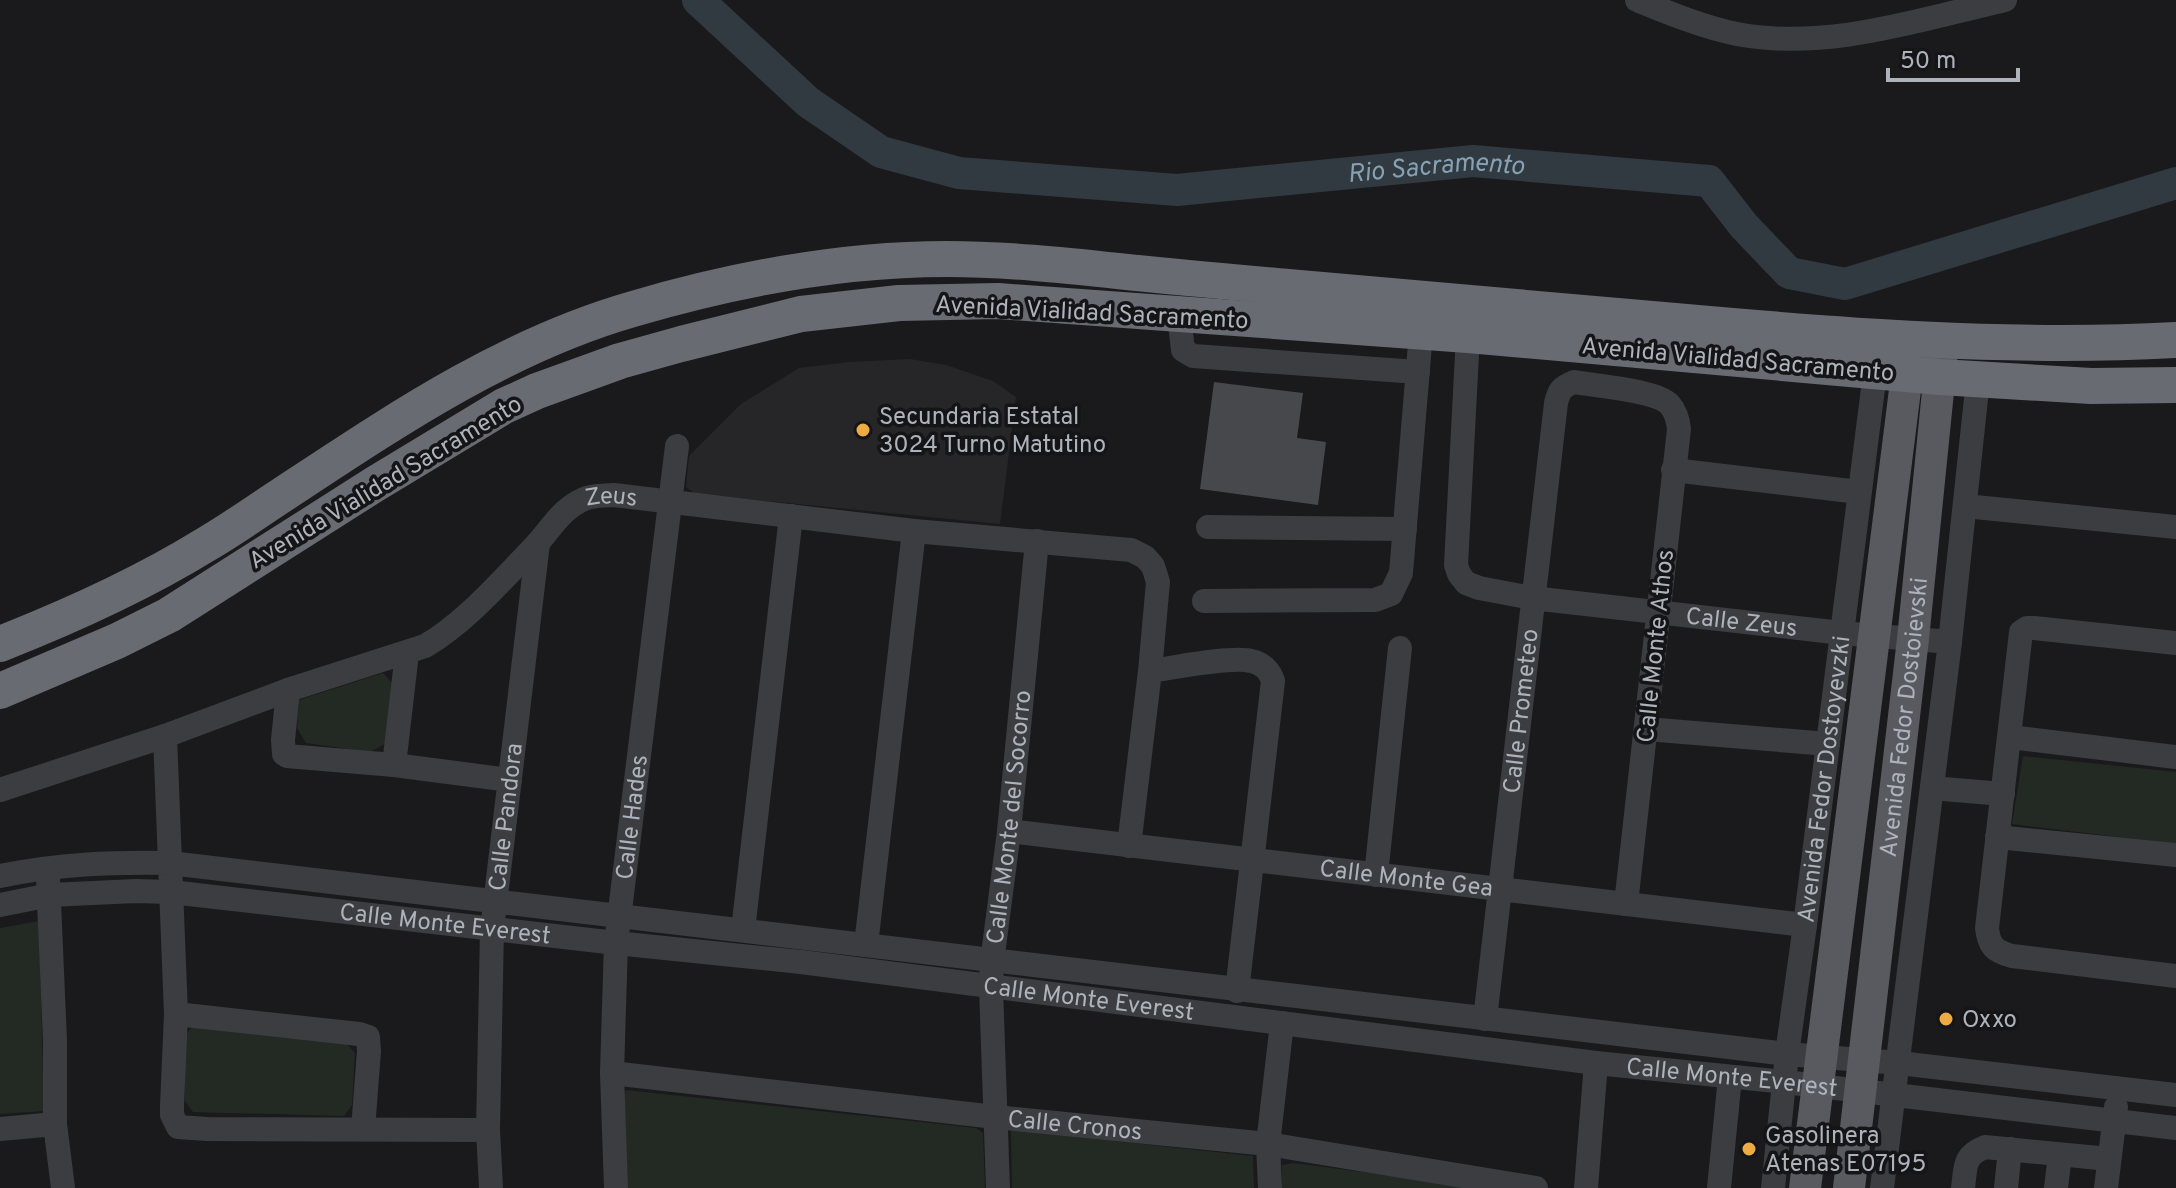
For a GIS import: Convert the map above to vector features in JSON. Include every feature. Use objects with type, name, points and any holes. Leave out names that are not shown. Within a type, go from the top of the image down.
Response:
[{"type":"highway","name":"Avenida Vialidad Sacramento","points":[[0,644],[111,597],[207,545],[394,422],[471,376],[524,350],[628,310],[792,272],[913,259],[1058,265],[1909,357],[1978,380],[2091,386],[2176,385]]},
{"type":"highway","name":"Avenida Vialidad Sacramento","points":[[0,691],[169,615],[504,406],[620,361],[801,314],[899,303],[998,301],[1468,335],[1909,357],[2176,340]]},
{"type":"main road","name":"Avenida Fedor Dostoyevzki","points":[[1807,1173],[1820,1072],[1858,635],[1909,357]]},
{"type":"main road","name":"Avenida Fedor Dostoievski","points":[[1860,1092],[1913,639],[1909,357]]},
{"type":"main road","points":[[1850,1180],[1860,1092]]},
{"type":"street","points":[[1637,0],[1675,8],[1737,34],[1807,38],[1846,36],[2005,0]]},
{"type":"street","points":[[1179,315],[1183,350],[1193,356],[1418,372]]},
{"type":"street","points":[[1204,601],[1375,600],[1391,594],[1401,573],[1421,332]]},
{"type":"street","name":"Calle Zeus","points":[[1468,335],[1456,565],[1466,583],[1532,598],[1858,635],[1950,642]]},
{"type":"street","name":"Avenida Fedor Dostoyevzki","points":[[1773,1188],[1787,1054],[1828,744],[1858,635],[1859,492],[1909,357]]},
{"type":"street","points":[[1882,1188],[1950,642],[1978,380]]},
{"type":"street","name":"Calle Monte Athos","points":[[1556,403],[1562,387],[1574,382],[1657,396],[1670,404],[1679,429],[1626,904]]},
{"type":"street","name":"Calle Prometeo","points":[[1485,1019],[1556,403]]},
{"type":"street","name":"Calle Hades","points":[[616,1188],[612,1073],[616,943],[677,446]]},
{"type":"street","points":[[1673,470],[1859,492]]},
{"type":"street","name":"Zeus","points":[[0,790],[165,736],[288,690],[407,653],[441,636],[458,623],[538,543],[561,514],[588,497],[614,495],[914,531],[1131,550],[1145,557],[1153,566],[1158,582],[1150,671]]},
{"type":"street","points":[[1965,506],[2176,527]]},
{"type":"street","points":[[743,930],[791,516]]},
{"type":"street","points":[[1208,527],[1405,529]]},
{"type":"street","points":[[866,945],[914,531]]},
{"type":"street","name":"Calle Monte del Socorro","points":[[998,1188],[992,962],[1009,831],[1037,541]]},
{"type":"street","name":"Calle Pandora","points":[[491,1188],[488,1130],[492,929],[538,543]]},
{"type":"street","points":[[2176,643],[2023,629],[1987,928],[1989,941],[1995,949],[2012,956],[2176,976]]},
{"type":"street","points":[[1376,875],[1400,648]]},
{"type":"street","points":[[394,765],[407,653]]},
{"type":"street","points":[[1129,846],[1150,671],[1240,659],[1260,664],[1273,681],[1237,991]]},
{"type":"street","points":[[288,690],[283,740],[285,756],[394,765],[510,780]]},
{"type":"street","points":[[1646,729],[1828,744]]},
{"type":"street","points":[[165,736],[176,1014],[172,1115],[178,1127],[488,1130]]},
{"type":"street","points":[[2010,737],[2176,757]]},
{"type":"street","points":[[1932,788],[2003,794]]},
{"type":"street","name":"Calle Monte Gea","points":[[1009,831],[1805,925]]},
{"type":"street","points":[[1997,837],[2176,855]]},
{"type":"street","name":"Calle Monte Everest","points":[[0,876],[47,866],[170,863],[1787,1054],[1860,1092],[2176,1128]]},
{"type":"street","points":[[47,866],[55,1041],[55,1124],[63,1188]]},
{"type":"street","name":"Calle Monte Everest","points":[[0,905],[50,895],[171,892],[801,962],[1596,1063],[1730,1077],[1785,1082],[1863,1060],[2176,1095]]},
{"type":"street","points":[[176,1014],[368,1037],[363,1129]]},
{"type":"street","points":[[1270,1188],[1268,1144],[1282,1023]]},
{"type":"street","points":[[1586,1188],[1596,1063]]},
{"type":"street","name":"Calle Cronos","points":[[612,1073],[995,1117],[1268,1144],[1536,1188]]},
{"type":"street","points":[[1719,1188],[1730,1077]]},
{"type":"street","points":[[2106,1188],[2118,1088]]},
{"type":"street","points":[[0,1129],[55,1124]]},
{"type":"street","points":[[1850,1180],[1888,1137]]},
{"type":"street","points":[[1963,1188],[1966,1163],[1973,1152],[1985,1147],[2109,1159]]},
{"type":"street","points":[[2006,1188],[2010,1149]]},
{"type":"street","points":[[1777,1153],[1807,1173]]},
{"type":"street","points":[[2056,1188],[2060,1155]]},
{"type":"shaded area","name":"Secundaria Estatal 3024 Turno Matutino","points":[[910,359],[946,365],[993,381],[1016,397],[1000,524],[695,494],[686,487],[689,456],[741,404],[799,368]]},
{"type":"shaded area","points":[[383,673],[393,684],[388,742],[370,752],[306,743],[297,728],[299,700]]},
{"type":"shaded area","points":[[2023,756],[2176,772],[2176,844],[2012,824]]},
{"type":"shaded area","points":[[39,921],[44,1111],[0,1114],[0,928]]},
{"type":"shaded area","points":[[192,1027],[347,1044],[355,1053],[352,1105],[344,1116],[193,1112],[185,1101],[185,1035]]},
{"type":"shaded area","points":[[626,1090],[976,1128],[983,1133],[985,1188],[627,1188],[621,1101]]},
{"type":"shaded area","points":[[1011,1130],[1253,1156],[1254,1188],[1012,1188]]},
{"type":"shaded area","points":[[1293,1163],[1489,1188],[1282,1188],[1282,1165]]},
{"type":"building","points":[[1214,382],[1303,393],[1297,438],[1326,442],[1318,505],[1200,489]]},
{"type":"waterway","name":"Rio Sacramento","points":[[698,0],[808,102],[881,152],[959,173],[1177,190],[1473,161],[1709,181],[1744,226],[1789,273],[1845,284],[2176,183]]},
{"type":"place","name":"Secundaria Estatal 3024 Turno Matutino","points":[[863,430]]},
{"type":"place","name":"Oxxo","points":[[1946,1019]]},
{"type":"place","name":"Gasolinera Atenas E07195","points":[[1749,1149]]}]
